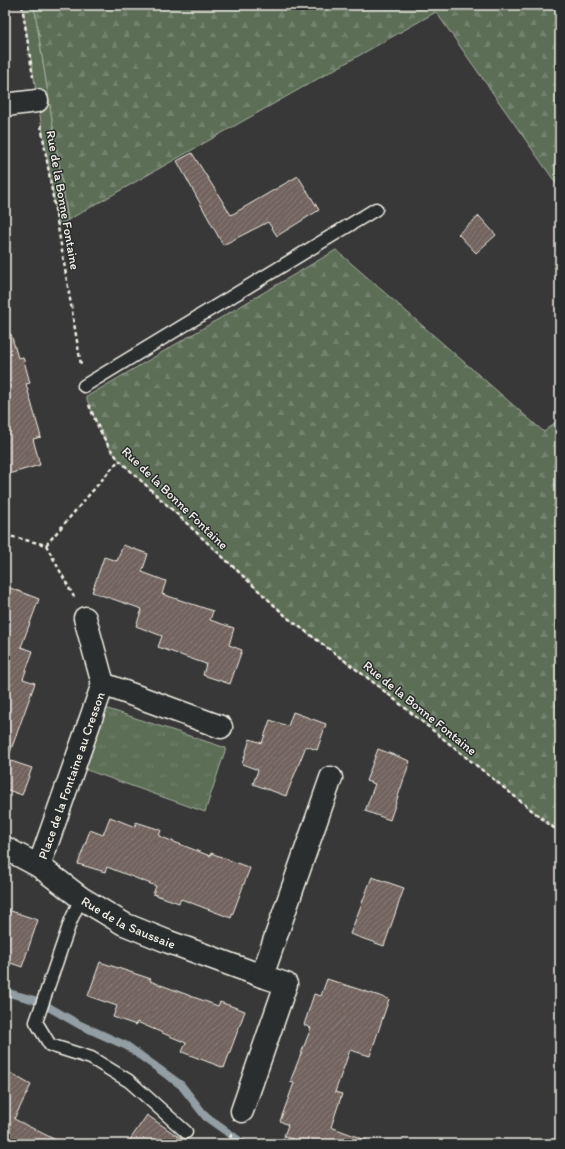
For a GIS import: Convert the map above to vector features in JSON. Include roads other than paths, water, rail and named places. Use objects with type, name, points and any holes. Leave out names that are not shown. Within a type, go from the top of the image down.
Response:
[{"type":"street","points":[[5,106],[36,101]]},
{"type":"street","name":"Place de la Fontaine au Cresson","points":[[39,866],[104,684],[85,618]]},
{"type":"street","name":"Place de la Fontaine au Cresson","points":[[104,684],[221,727]]},
{"type":"street","points":[[262,976],[331,778]]},
{"type":"street","name":"Rue de la Saussaie","points":[[5,848],[39,866],[81,898],[124,924],[169,942],[286,984],[242,1111]]},
{"type":"lane","points":[[84,386],[376,209]]},
{"type":"lane","points":[[81,898],[71,920],[36,1022],[50,1045],[91,1058],[129,1081],[186,1132]]},
{"type":"waterway","points":[[5,992],[38,1001],[80,1025],[127,1046],[181,1085],[206,1117],[244,1144]]}]
